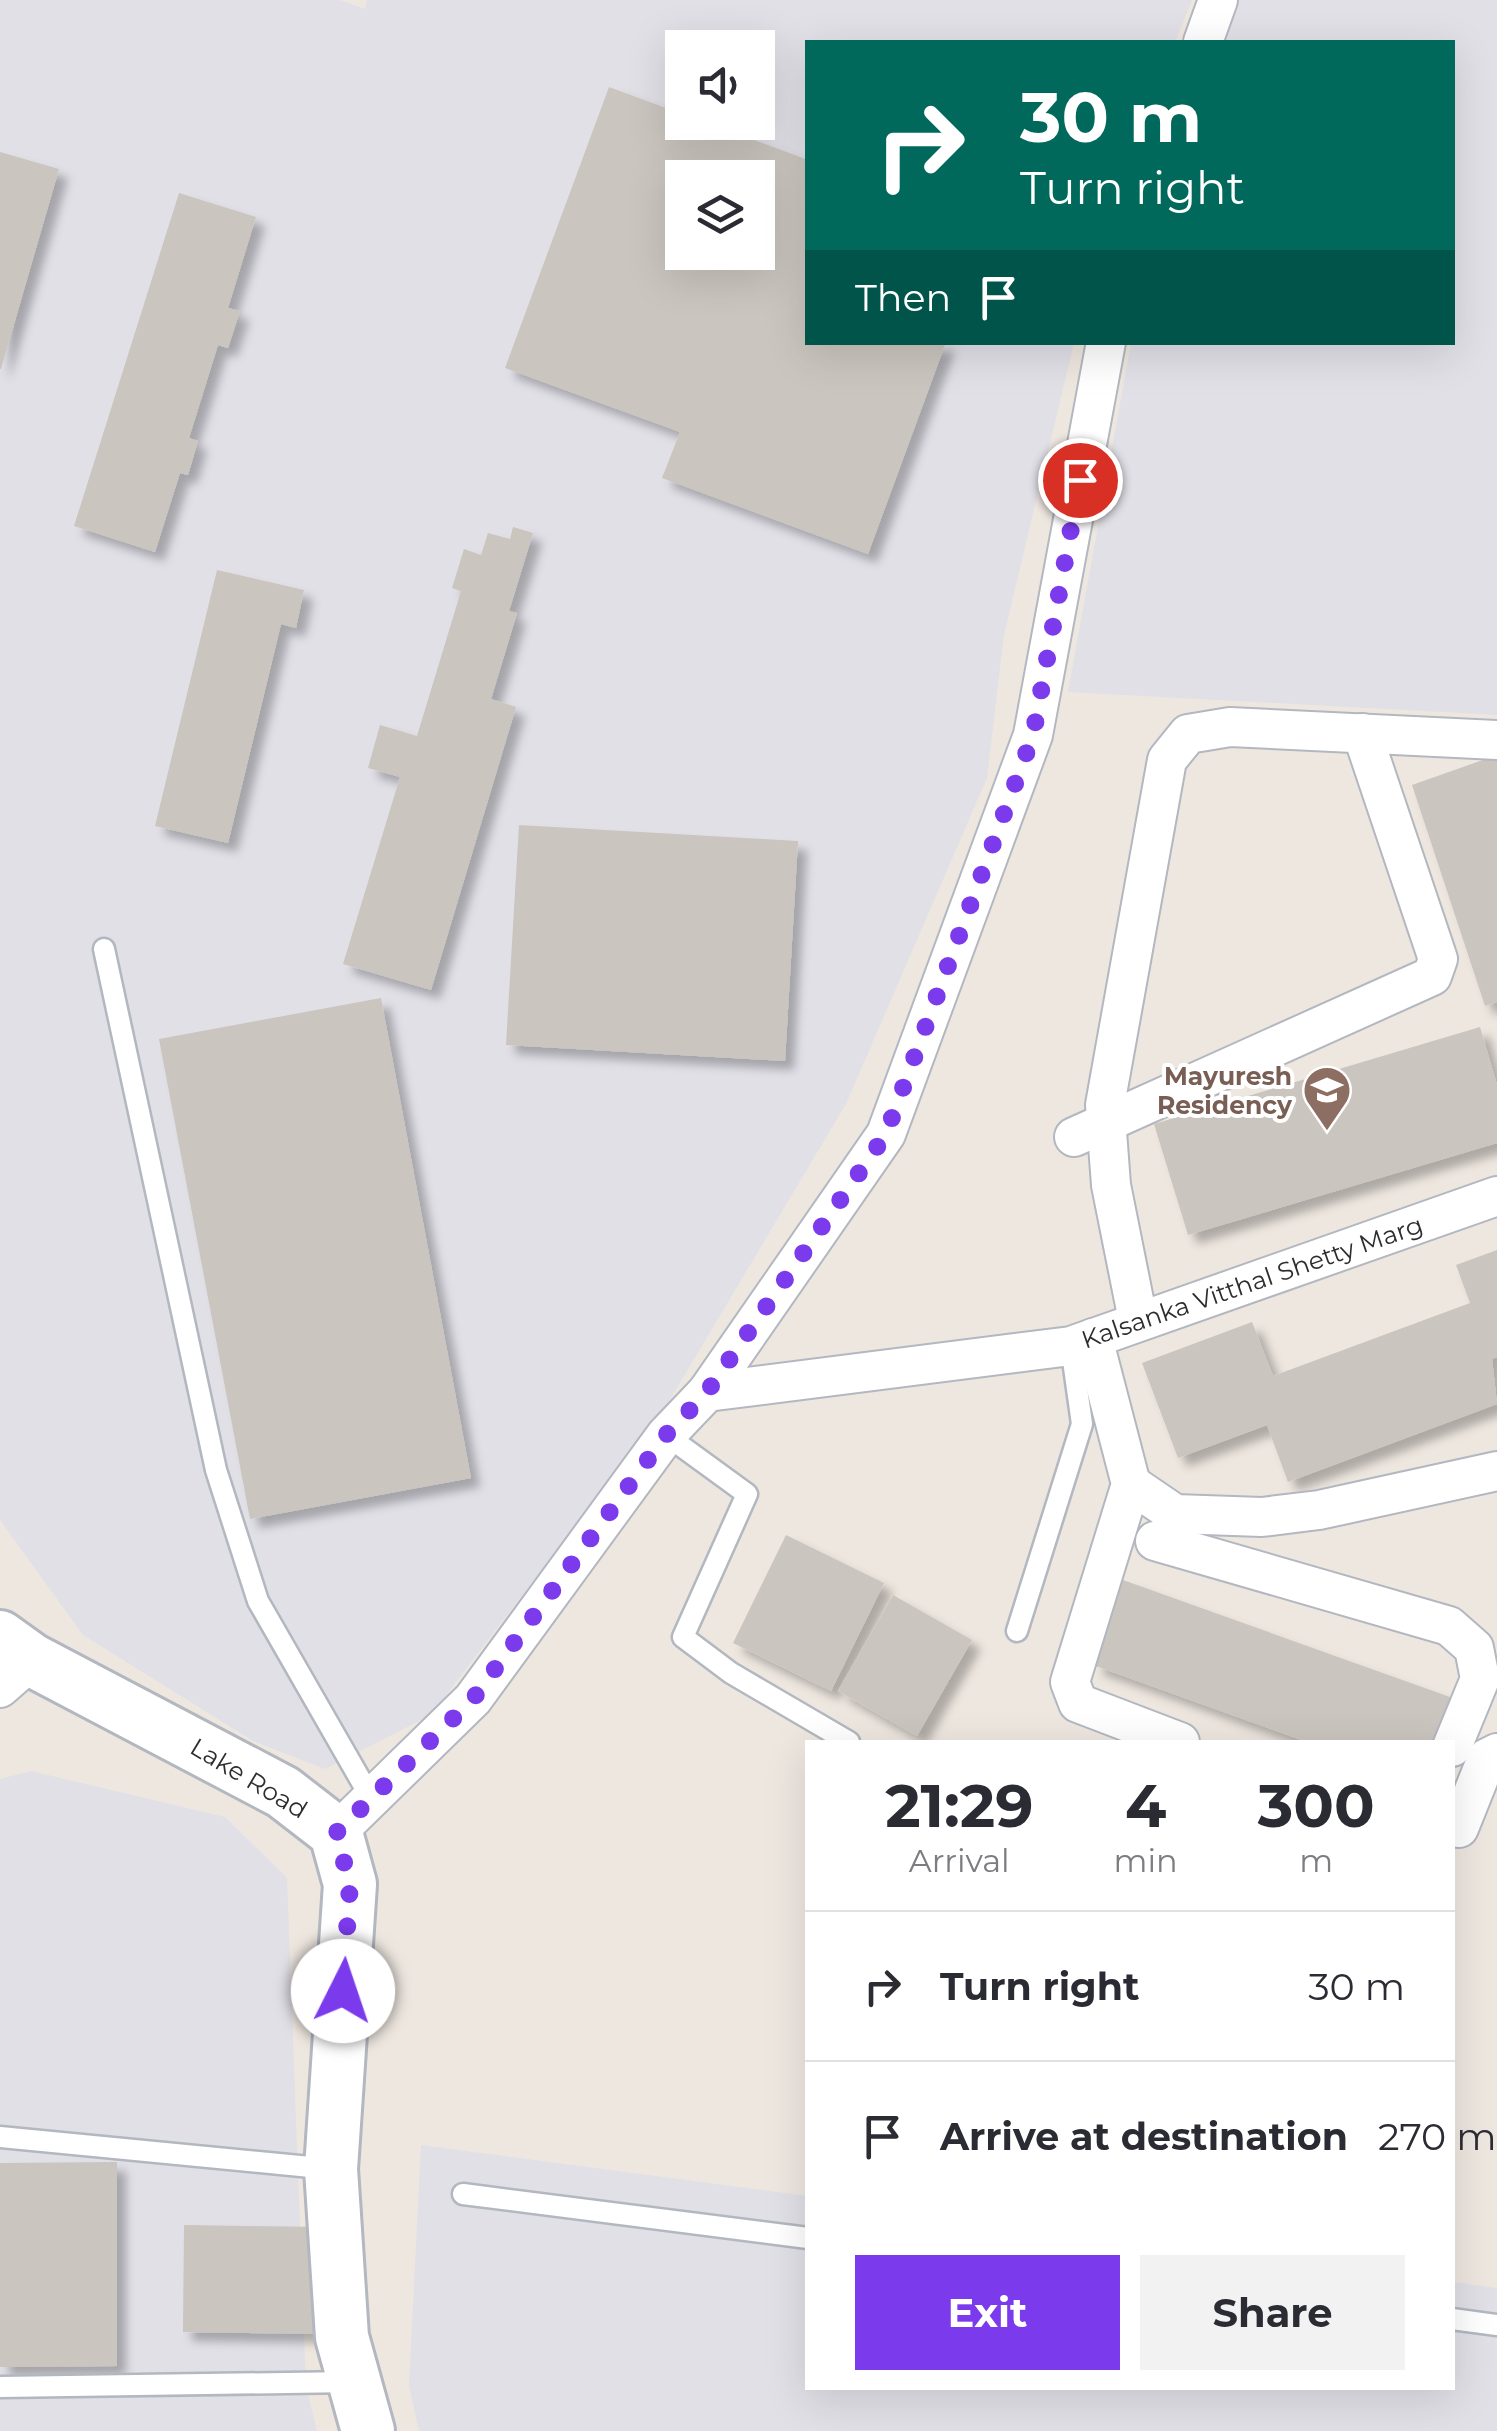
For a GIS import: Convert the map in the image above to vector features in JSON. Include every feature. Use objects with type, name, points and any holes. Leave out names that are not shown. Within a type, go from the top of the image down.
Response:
[{"type":"street","points":[[1204,40],[1218,0]]},
{"type":"street","points":[[353,1816],[473,1699],[666,1435],[707,1392],[886,1134],[1033,735],[1105,345]]},
{"type":"street","points":[[1138,1320],[1110,1185],[1090,1130],[1167,760],[1188,734],[1230,726],[1497,740]]},
{"type":"street","points":[[1090,1130],[1432,976],[1438,959],[1362,733]]},
{"type":"street","name":"Kalsanka Vitthal Shetty Marg","points":[[707,1392],[1082,1342],[1497,1196]]},
{"type":"street","points":[[1082,1342],[1130,1484],[1070,1682],[1078,1703],[1175,1740]]},
{"type":"street","points":[[1130,1484],[1176,1514],[1262,1517],[1318,1510],[1497,1471]]},
{"type":"street","points":[[1155,1541],[1449,1626],[1474,1648],[1480,1679],[1455,1740]]},
{"type":"street","name":"Lake Road","points":[[10,1661],[283,1792],[353,1816],[331,2169],[342,2337],[361,2407]]},
{"type":"street","points":[[1459,1828],[1487,1758],[1497,1753]]},
{"type":"lane","points":[[104,950],[216,1470],[258,1601],[353,1816]]},
{"type":"lane","points":[[1017,1630],[1082,1424],[1082,1342]]},
{"type":"lane","points":[[666,1435],[747,1494],[684,1637],[731,1673],[845,1740]]},
{"type":"lane","points":[[0,2137],[331,2169]]},
{"type":"lane","points":[[463,2194],[805,2238]]},
{"type":"lane","points":[[1455,2320],[1497,2325]]},
{"type":"lane","points":[[0,2387],[361,2407]]},
{"type":"shaded area","points":[[0,0],[340,0],[365,9],[367,0],[1192,0],[1176,40],[805,40],[805,345],[1074,345],[1004,635],[987,778],[846,1104],[665,1408],[431,1715],[325,1769],[253,1741],[83,1635],[0,1520]]},
{"type":"shaded area","points":[[1231,0],[1497,0],[1497,715],[1068,692],[1131,345],[1455,345],[1455,40],[1219,40]]},
{"type":"shaded area","points":[[31,1771],[225,1817],[287,1878],[306,2386],[317,2431],[0,2431],[0,1779]]},
{"type":"shaded area","points":[[421,2145],[805,2196],[805,2390],[1455,2390],[1455,2282],[1497,2288],[1497,2431],[419,2431],[409,2386]]},
{"type":"building","points":[[609,87],[665,108],[665,140],[754,140],[805,159],[805,345],[945,345],[868,554],[662,478],[680,432],[505,368]]},
{"type":"building","points":[[0,152],[59,169],[1,369],[0,369]]},
{"type":"building","points":[[179,193],[256,217],[228,308],[240,311],[228,348],[218,345],[189,438],[198,441],[188,475],[180,473],[155,552],[74,526]]},
{"type":"building","points":[[513,527],[533,533],[509,611],[517,613],[491,699],[516,707],[431,990],[343,964],[400,777],[368,768],[380,725],[417,736],[461,591],[452,588],[464,549],[481,555],[488,533],[510,539]]},
{"type":"building","points":[[217,570],[304,590],[296,628],[281,624],[228,843],[155,826]]},
{"type":"building","points":[[1497,755],[1497,1002],[1485,1006],[1412,785]]},
{"type":"building","points":[[519,825],[798,841],[785,1061],[506,1045]]},
{"type":"building","points":[[381,998],[471,1478],[250,1519],[159,1039]]},
{"type":"building","name":"Mayuresh Residency","points":[[1480,1027],[1497,1085],[1497,1143],[1188,1235],[1154,1124]]},
{"type":"building","points":[[1497,1250],[1497,1357],[1492,1359],[1497,1404],[1288,1482],[1267,1425],[1178,1458],[1142,1363],[1252,1322],[1273,1376],[1470,1303],[1456,1265]]},
{"type":"building","points":[[786,1535],[884,1583],[831,1691],[733,1643]]},
{"type":"building","points":[[1123,1580],[1450,1697],[1434,1740],[1301,1740],[1093,1665]]},
{"type":"building","points":[[893,1595],[972,1640],[917,1736],[838,1691]]},
{"type":"building","points":[[117,2162],[117,2366],[0,2367],[0,2163]]},
{"type":"building","points":[[184,2225],[324,2227],[322,2334],[183,2332]]},
{"type":"place","name":"Mayuresh Residency","points":[[1327,1132]]},
{"type":"route","points":[[343,1991],[350,1884],[336,1833],[473,1699],[666,1435],[707,1392],[886,1134],[1033,735],[1080,480]]}]
